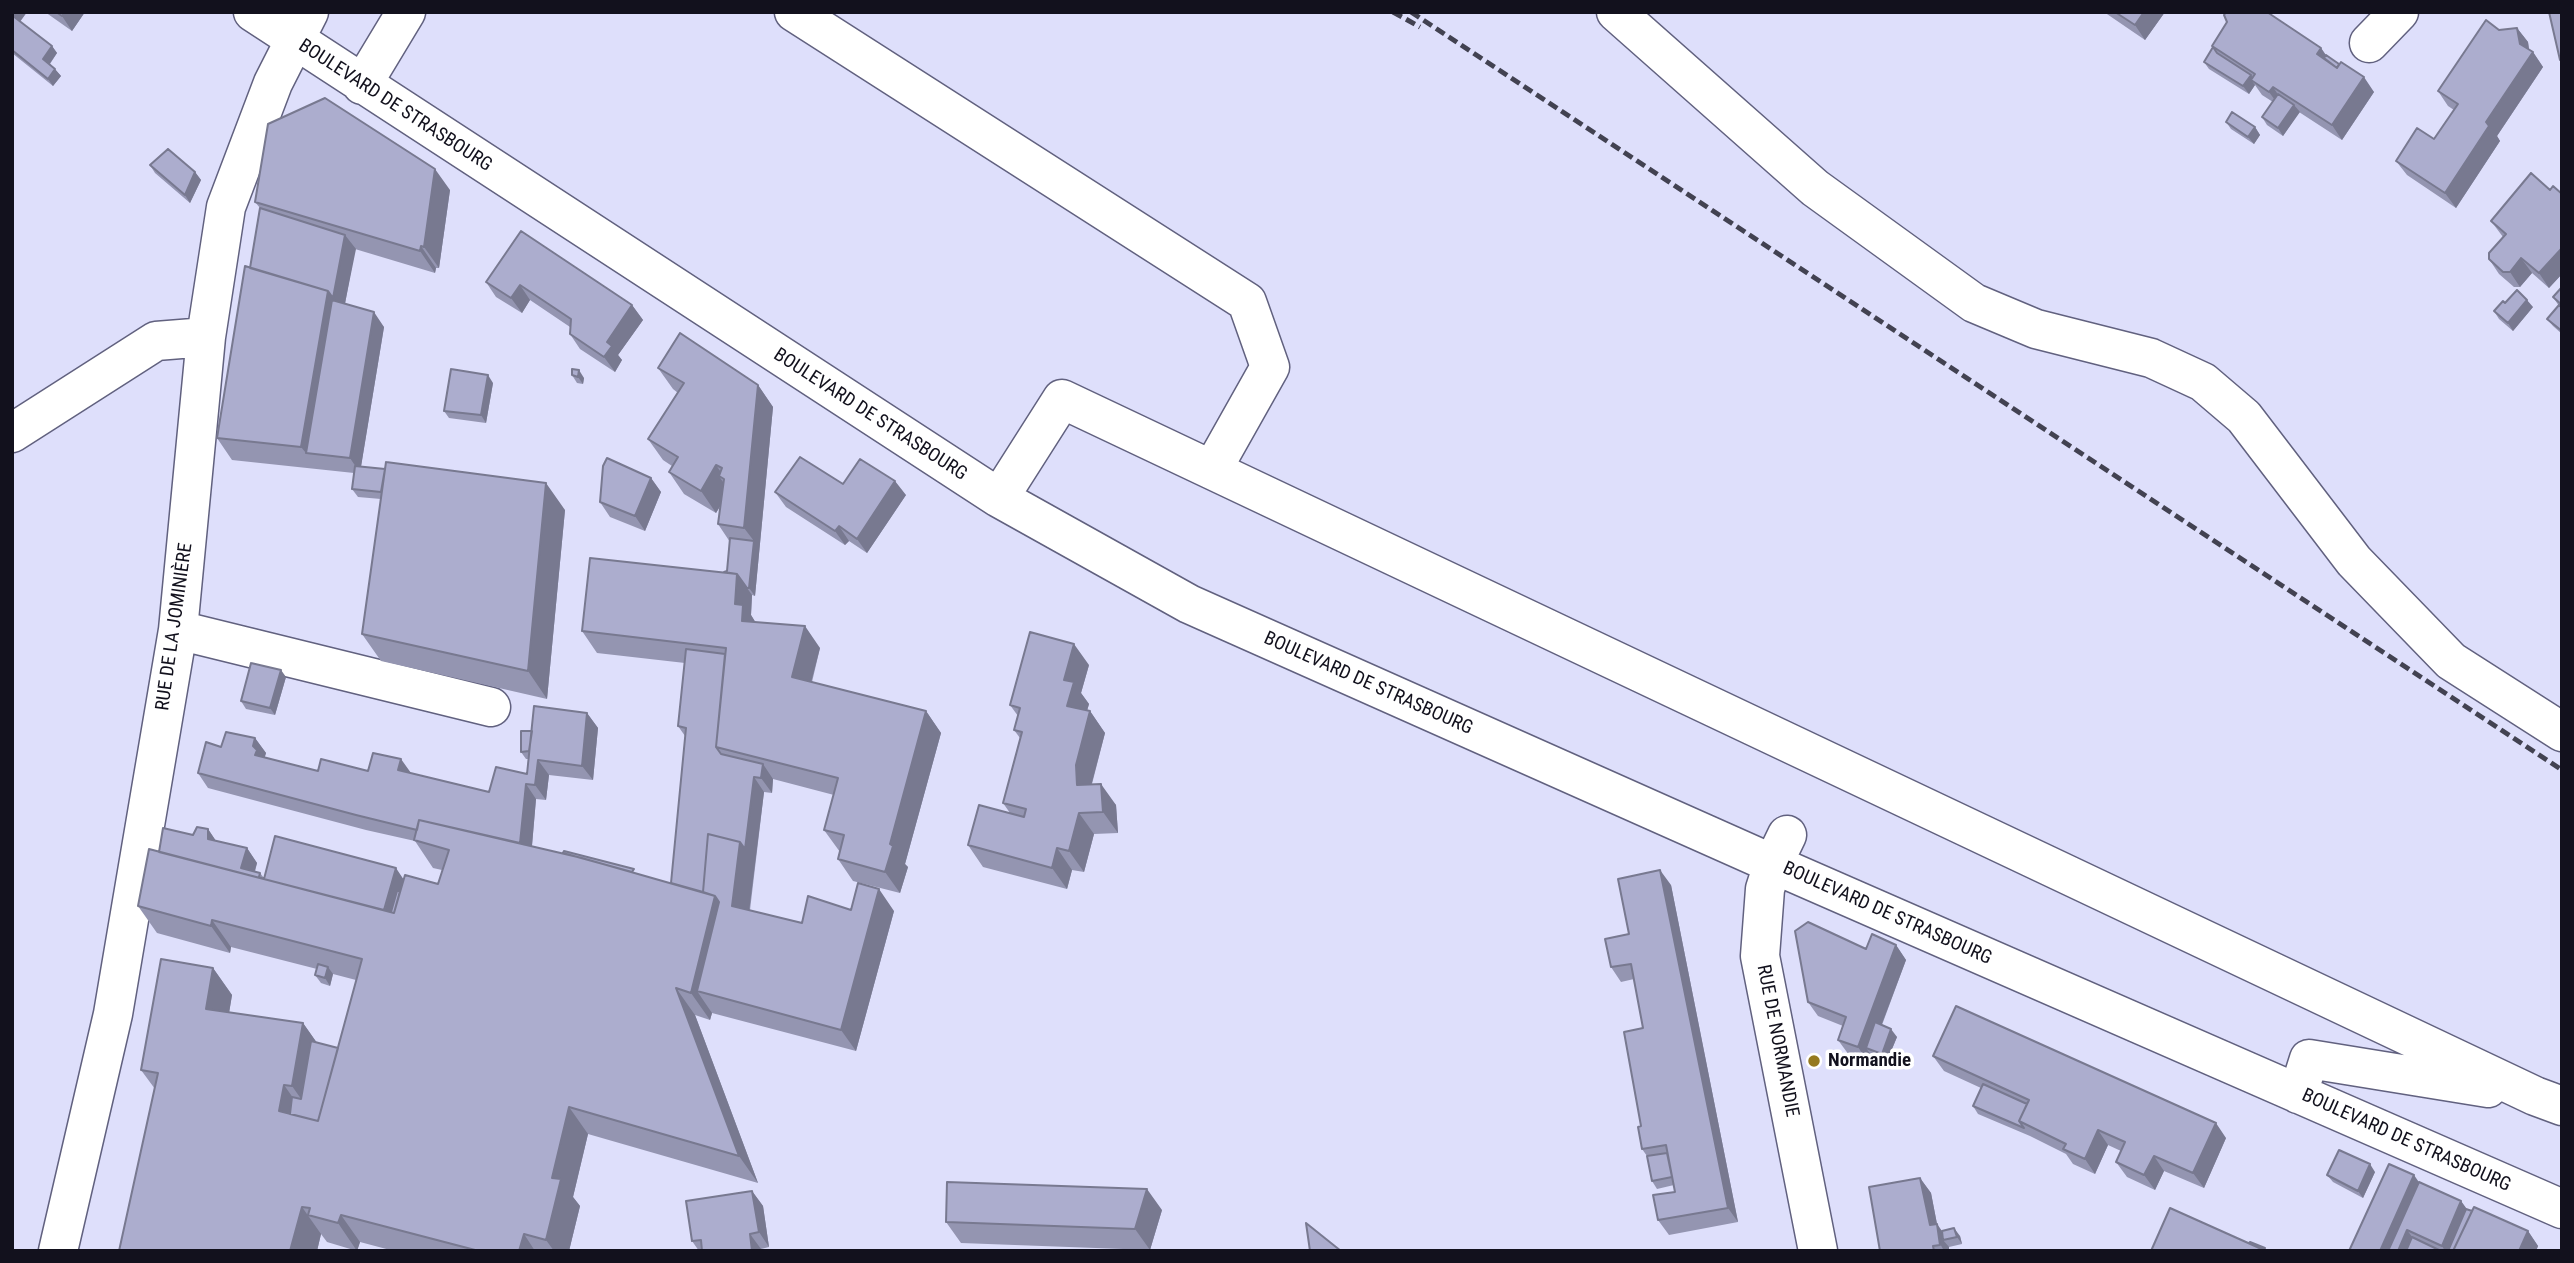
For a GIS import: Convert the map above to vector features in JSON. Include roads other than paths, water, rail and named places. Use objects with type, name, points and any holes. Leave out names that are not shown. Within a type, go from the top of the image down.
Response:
[{"type":"street","name":"BOULEVARD DE STRASBOURG","points":[[253,12],[302,26],[362,85],[999,498],[1188,604],[1780,849],[2298,1094],[2562,1209]]},
{"type":"street","points":[[362,85],[406,12]]},
{"type":"street","points":[[794,12],[1247,302],[1270,367],[1212,470]]},
{"type":"street","points":[[1616,12],[1815,188],[1974,303],[2036,328],[2151,358],[2203,382],[2244,417],[2354,561],[2451,661],[2562,732]]},
{"type":"street","points":[[2369,43],[2399,12]]},
{"type":"street","name":"RUE DE LA JOMINIÈRE","points":[[58,1251],[113,1014],[178,630],[206,337],[226,207],[273,83],[302,26]]},
{"type":"street","points":[[12,433],[156,341],[206,337]]},
{"type":"street","points":[[999,498],[1062,399],[2548,1101]]},
{"type":"street","points":[[178,630],[491,708]]},
{"type":"street","name":"RUE DE NORMANDIE","points":[[1780,849],[1765,889],[1760,956],[1818,1251]]},
{"type":"street","points":[[2298,1094],[2309,1059],[2548,1101]]},
{"type":"railway","points":[[1393,12],[1420,27]]},
{"type":"railway","points":[[1411,12],[2562,770]]},
{"type":"place","name":"Normandie","points":[[1814,1061]]}]
